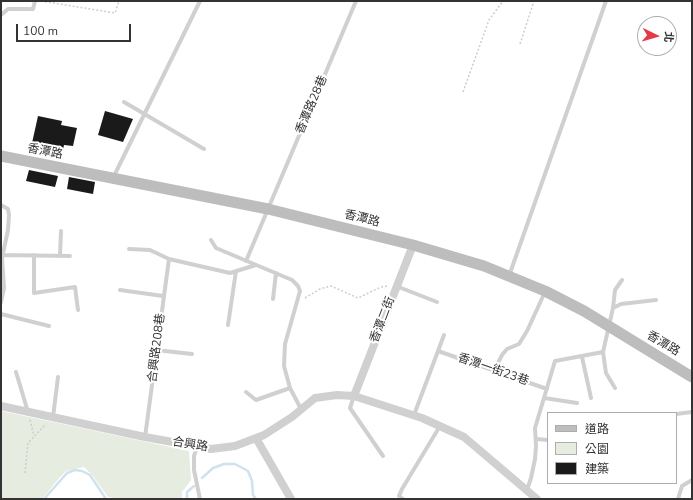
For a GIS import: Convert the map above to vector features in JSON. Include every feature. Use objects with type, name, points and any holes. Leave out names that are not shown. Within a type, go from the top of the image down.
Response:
[{"type":"street","name":"香潭路","points":[[1,156],[268,209],[413,245],[484,266],[545,291],[584,311],[692,377]]},
{"type":"street","name":"香潭二街","points":[[354,396],[413,245]]},
{"type":"street","name":"合興路","points":[[1,406],[145,437],[211,449],[235,446],[264,435],[316,398],[336,395],[354,396],[414,416],[464,437],[537,499]]},
{"type":"street","points":[[256,438],[291,499]]},
{"type":"lane","points":[[1,15],[8,9],[33,9],[35,1]]},
{"type":"lane","points":[[113,178],[200,1]]},
{"type":"lane","name":"香潭路28巷","points":[[246,261],[356,1]]},
{"type":"lane","points":[[509,276],[606,1]]},
{"type":"lane","points":[[124,102],[204,149]]},
{"type":"lane","points":[[1,205],[8,209],[9,215],[8,230],[3,255],[4,288],[1,302]]},
{"type":"lane","points":[[60,256],[61,231]]},
{"type":"lane","points":[[211,240],[216,248],[292,280],[298,286],[300,291],[285,344],[284,366],[290,388],[301,409]]},
{"type":"lane","points":[[129,249],[150,250],[169,259],[230,273],[256,265]]},
{"type":"lane","points":[[3,255],[70,256]]},
{"type":"lane","points":[[34,256],[34,293],[75,287],[78,310]]},
{"type":"lane","name":"合興路208巷","points":[[145,437],[169,259]]},
{"type":"lane","points":[[228,325],[236,271]]},
{"type":"lane","points":[[273,299],[276,274]]},
{"type":"lane","points":[[615,388],[606,373],[603,352],[610,327],[615,290],[622,280]]},
{"type":"lane","points":[[396,286],[437,302]]},
{"type":"lane","points":[[120,290],[163,296]]},
{"type":"lane","points":[[494,371],[502,355],[507,349],[519,344],[527,331],[545,291]]},
{"type":"lane","points":[[613,308],[621,304],[656,300]]},
{"type":"lane","points":[[1,314],[50,326]]},
{"type":"lane","points":[[414,416],[444,335]]},
{"type":"lane","points":[[156,350],[192,354]]},
{"type":"lane","name":"香潭一街23巷","points":[[438,351],[547,389]]},
{"type":"lane","points":[[526,490],[531,478],[535,459],[535,428],[555,361],[603,352]]},
{"type":"lane","points":[[582,356],[591,398]]},
{"type":"lane","points":[[16,372],[28,412]]},
{"type":"lane","points":[[53,417],[58,377]]},
{"type":"lane","points":[[246,392],[256,400],[290,388]]},
{"type":"lane","points":[[354,396],[350,408],[384,456]]},
{"type":"lane","points":[[544,398],[577,403]]},
{"type":"lane","points":[[677,414],[692,412]]},
{"type":"lane","points":[[403,499],[399,496],[402,489],[440,426]]},
{"type":"lane","points":[[536,439],[547,440]]},
{"type":"lane","points":[[197,446],[194,456],[194,463],[200,499]]},
{"type":"lane","points":[[678,499],[682,486],[692,480]]},
{"type":"path","points":[[39,1],[115,13],[119,1]]},
{"type":"path","points":[[464,92],[489,20],[503,1]]},
{"type":"path","points":[[520,44],[534,1]]},
{"type":"path","points":[[298,302],[320,289],[331,286],[358,298],[381,287],[396,286]]},
{"type":"path","points":[[28,412],[34,436]]},
{"type":"path","points":[[25,472],[28,443],[53,417]]},
{"type":"green space","points":[[1,411],[189,451],[191,480],[182,492],[182,499],[121,499],[108,497],[93,476],[84,467],[66,471],[42,499],[1,499]]},
{"type":"building","points":[[105,111],[133,119],[123,142],[98,135]]},
{"type":"building","points":[[38,116],[62,121],[61,125],[77,128],[73,146],[64,145],[61,159],[30,152]]},
{"type":"building","points":[[29,170],[58,176],[55,187],[26,181]]},
{"type":"building","points":[[69,177],[95,182],[93,194],[67,189]]},
{"type":"waterway","points":[[202,478],[213,468],[224,464],[235,464],[248,471],[252,481],[253,495],[256,499]]},
{"type":"waterway","points":[[44,499],[67,473],[75,470],[82,471],[90,475],[106,499]]},
{"type":"waterway","points":[[187,499],[187,492],[194,486]]}]
